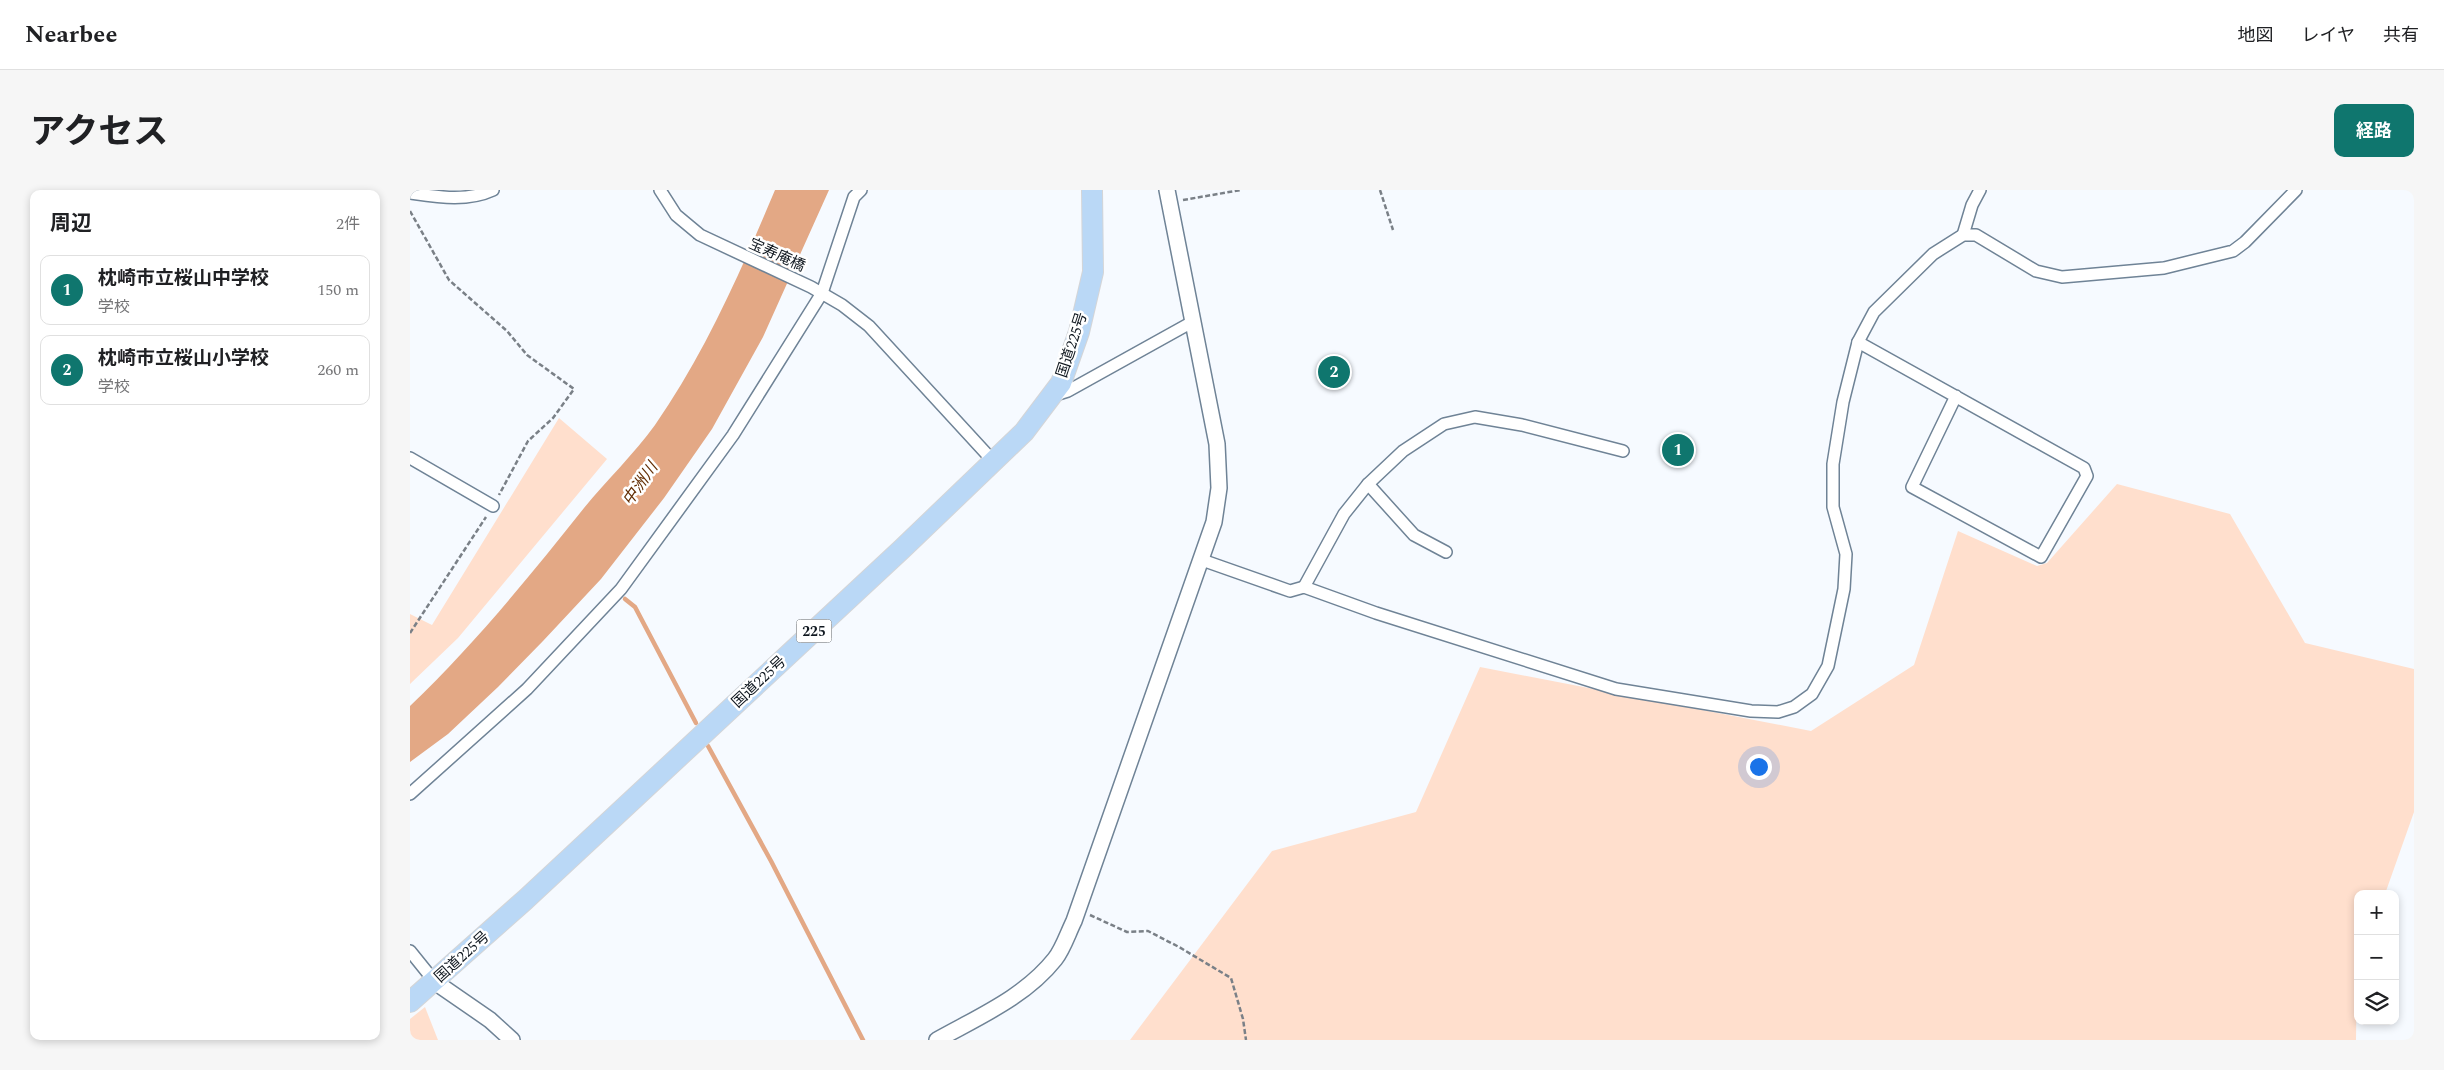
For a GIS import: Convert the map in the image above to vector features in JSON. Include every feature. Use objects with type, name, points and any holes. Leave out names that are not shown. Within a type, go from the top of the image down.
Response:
[{"type":"highway","name":"国道225号","points":[[410,1002],[435,982],[720,720],[1024,432],[1061,382],[1080,332],[1093,272],[1092,190]]},
{"type":"street","points":[[410,193],[454,193],[479,196],[493,190]]},
{"type":"street","name":"宝寿庵橋","points":[[660,190],[676,215],[700,235],[811,287],[869,326],[994,462]]},
{"type":"street","points":[[410,794],[527,689],[621,589],[733,435],[822,294],[854,197],[861,190]]},
{"type":"street","points":[[1963,236],[1972,205],[1980,190]]},
{"type":"street","points":[[1202,560],[1290,591],[1304,587],[1376,613],[1616,690],[1751,711],[1778,712],[1794,707],[1812,694],[1824,673],[1844,589],[1846,554],[1833,508],[1832,487],[1843,402],[1858,342],[1874,312],[1934,254],[1963,236],[1976,235],[2036,270],[2062,277],[2164,268],[2233,250],[2245,242],[2296,190]]},
{"type":"street","points":[[937,1040],[1000,1005],[1034,982],[1056,958],[1078,910],[1214,522],[1219,488],[1216,444],[1194,321],[1168,196]]},
{"type":"street","points":[[1050,397],[1068,391],[1194,321]]},
{"type":"street","points":[[1858,342],[1956,396],[2084,468],[2087,476],[2041,558],[1912,487],[1956,396]]},
{"type":"street","points":[[1304,587],[1344,514],[1368,484],[1403,451],[1427,434],[1451,422],[1475,417],[1522,425],[1623,451]]},
{"type":"street","points":[[410,458],[493,506]]},
{"type":"street","points":[[1368,484],[1414,535],[1446,552]]},
{"type":"street","points":[[410,951],[435,982],[490,1020],[512,1040]]},
{"type":"path","points":[[1168,196],[1241,190]]},
{"type":"path","points":[[1380,190],[1394,230]]},
{"type":"path","points":[[410,211],[449,280],[507,330],[527,356],[574,389],[553,418],[528,441],[493,506],[410,633]]},
{"type":"path","points":[[1078,910],[1127,932],[1148,931],[1180,947],[1231,978],[1243,1019],[1246,1040]]},
{"type":"shaded area","points":[[559,418],[607,459],[458,638],[410,684],[410,614],[432,625]]},
{"type":"shaded area","points":[[2117,484],[2230,514],[2305,643],[2414,669],[2414,812],[2386,890],[2354,890],[2354,1025],[2356,1025],[2356,1040],[1130,1040],[1272,851],[1416,812],[1480,667],[1811,731],[1914,665],[1958,531],[2037,566],[2047,563]]},
{"type":"shaded area","points":[[425,1007],[438,1040],[410,1040],[410,1019]]},
{"type":"water","name":"中洲川","points":[[775,190],[829,190],[763,337],[712,429],[664,498],[601,579],[498,687],[448,734],[410,762],[410,706],[434,683],[500,610],[655,425],[690,369],[721,311]]},
{"type":"waterway","points":[[625,599],[635,607],[696,723]]},
{"type":"waterway","points":[[708,746],[771,861],[863,1040]]},
{"type":"place","name":"枕崎市立桜山小学校","points":[[1334,372]]},
{"type":"place","name":"枕崎市立桜山中学校","points":[[1678,450]]}]
